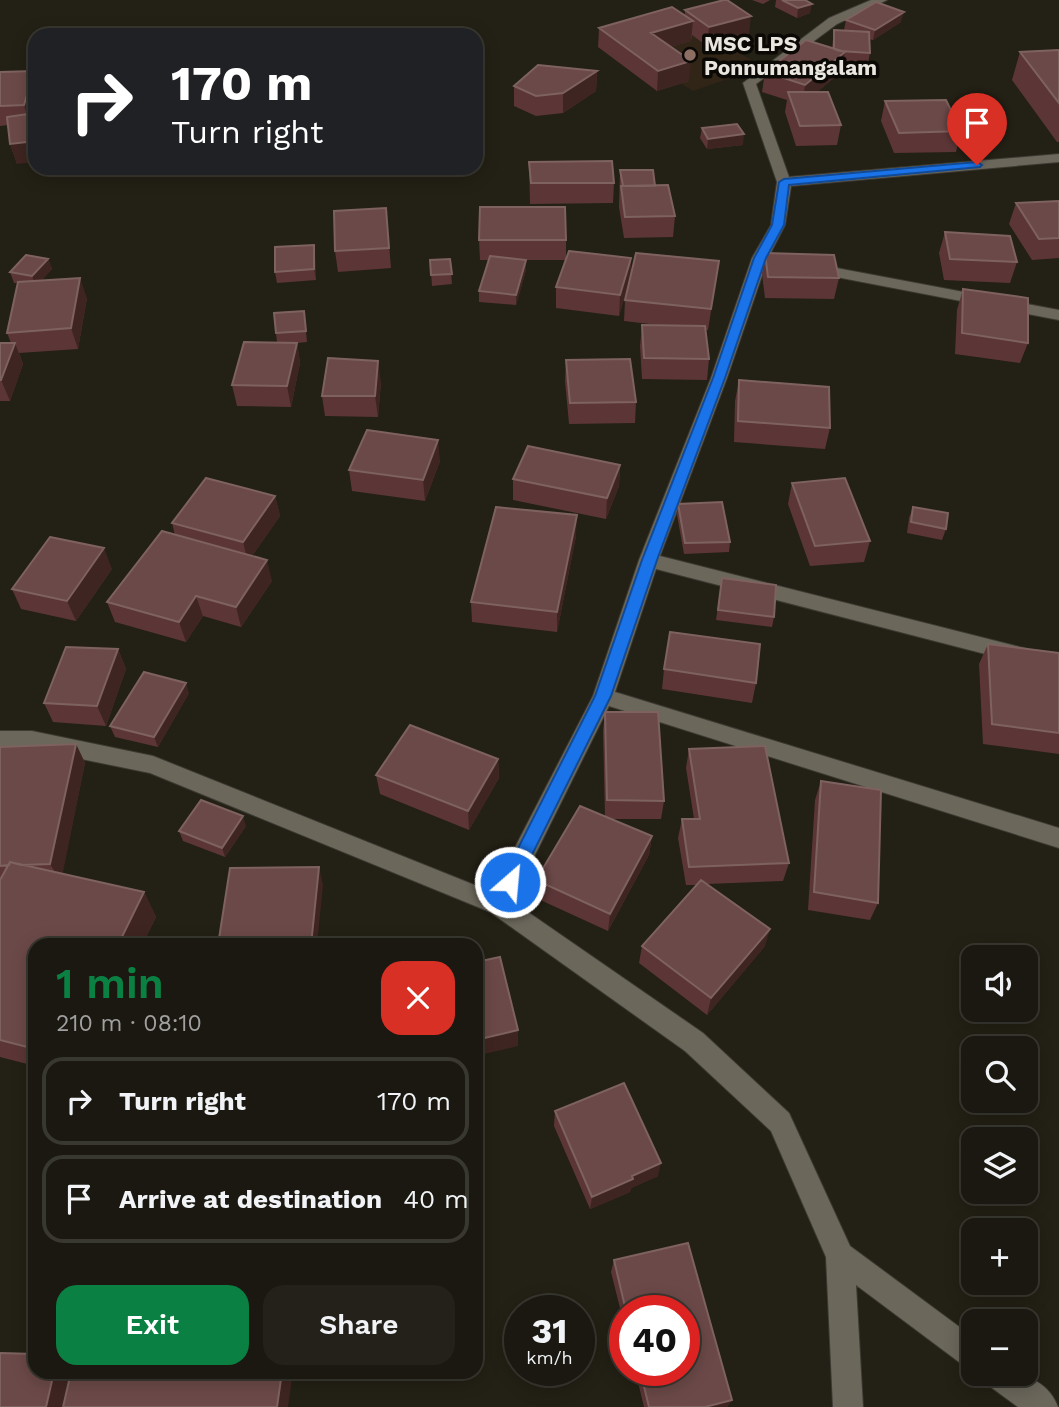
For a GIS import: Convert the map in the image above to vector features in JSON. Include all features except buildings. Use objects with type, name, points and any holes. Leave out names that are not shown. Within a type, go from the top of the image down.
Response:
[{"type":"street","points":[[498,905],[603,696],[649,560],[767,260],[778,225],[784,182],[749,83],[834,21],[881,0]]},
{"type":"street","points":[[784,182],[1059,158]]},
{"type":"street","points":[[800,266],[1059,316]]},
{"type":"street","points":[[649,560],[1059,665]]},
{"type":"street","points":[[603,696],[1059,838]]},
{"type":"street","points":[[0,740],[32,740],[153,765],[498,905],[694,1042],[780,1122],[840,1256],[848,1407]]},
{"type":"street","points":[[840,1256],[961,1346]]},
{"type":"street","points":[[1015,1386],[1043,1407]]},
{"type":"shaded area","name":"MSC LPS Ponnumangalam","points":[[688,22],[763,67],[693,91],[619,44]]},
{"type":"place","name":"MSC LPS Ponnumangalam","points":[[690,55]]},
{"type":"route","points":[[510,882],[603,696],[649,560],[719,378],[760,258],[778,225],[784,182],[977,165]]}]
